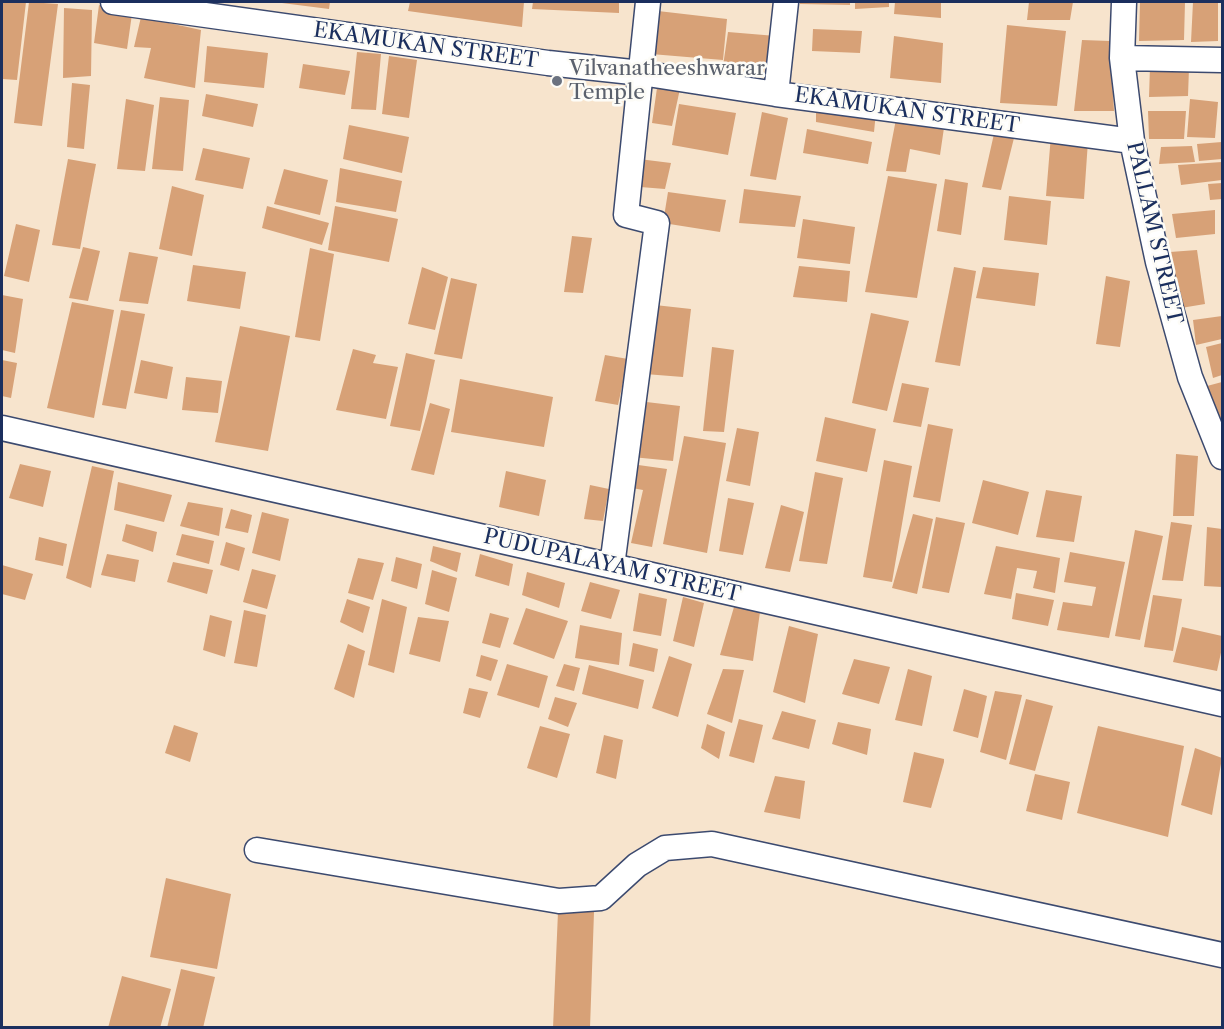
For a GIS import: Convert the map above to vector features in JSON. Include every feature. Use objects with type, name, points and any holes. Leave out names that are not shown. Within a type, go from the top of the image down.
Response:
[{"type":"street","name":"EKAMUKAN STREET","points":[[113,2],[1132,141]]},
{"type":"street","points":[[612,566],[657,222],[626,215],[648,2]]},
{"type":"street","points":[[776,94],[786,2]]},
{"type":"street","name":"PALLAM STREET","points":[[1124,2],[1122,58],[1132,141],[1158,262],[1190,376],[1222,457]]},
{"type":"street","points":[[1122,58],[1222,60]]},
{"type":"street","name":"PUDUPALAYAM STREET","points":[[2,428],[1222,704]]},
{"type":"street","points":[[257,850],[559,901],[601,898],[637,865],[665,848],[712,844],[1222,954]]},
{"type":"building","points":[[2,2],[26,2],[17,80],[2,79]]},
{"type":"building","points":[[29,2],[58,4],[42,126],[14,123]]},
{"type":"building","points":[[282,2],[330,2],[329,9]]},
{"type":"building","points":[[410,2],[524,2],[522,27],[408,11]]},
{"type":"building","points":[[533,2],[619,2],[619,13],[532,9]]},
{"type":"building","points":[[800,2],[850,2],[850,5],[800,4]]},
{"type":"building","points":[[855,2],[889,2],[889,7],[855,9]]},
{"type":"building","points":[[895,2],[941,2],[941,18],[894,14]]},
{"type":"building","points":[[1029,2],[1073,2],[1070,20],[1027,20]]},
{"type":"building","points":[[1140,2],[1185,2],[1184,40],[1139,41]]},
{"type":"building","points":[[1193,2],[1218,2],[1218,41],[1191,42]]},
{"type":"building","points":[[99,5],[132,14],[127,49],[94,43]]},
{"type":"building","points":[[64,8],[92,10],[91,76],[63,78]]},
{"type":"building","points":[[658,11],[727,19],[723,60],[651,54]]},
{"type":"building","points":[[141,17],[201,30],[195,88],[144,78],[151,48],[134,47]]},
{"type":"building","points":[[1007,25],[1066,31],[1057,106],[1000,103]]},
{"type":"building","points":[[813,29],[862,31],[860,53],[812,51]]},
{"type":"building","points":[[728,32],[776,36],[772,69],[723,66]]},
{"type":"building","points":[[894,36],[943,43],[941,83],[890,78]]},
{"type":"building","points":[[1082,40],[1110,41],[1114,111],[1074,111]]},
{"type":"building","points":[[207,46],[268,53],[264,88],[204,82]]},
{"type":"building","points":[[357,52],[381,54],[376,110],[351,109]]},
{"type":"building","points":[[389,56],[417,60],[409,118],[382,114]]},
{"type":"building","points":[[303,64],[350,71],[345,95],[299,88]]},
{"type":"building","points":[[1150,67],[1189,68],[1188,96],[1149,97]]},
{"type":"building","points":[[658,81],[681,84],[672,126],[652,123]]},
{"type":"building","points":[[72,83],[90,85],[84,149],[67,147]]},
{"type":"building","points":[[206,94],[258,104],[253,127],[202,116]]},
{"type":"building","points":[[160,97],[189,100],[183,171],[152,169]]},
{"type":"building","points":[[126,99],[154,105],[145,171],[117,169]]},
{"type":"building","points":[[1190,99],[1218,102],[1215,138],[1187,137]]},
{"type":"building","points":[[679,104],[736,113],[728,155],[672,145]]},
{"type":"building","points":[[816,104],[876,112],[874,132],[816,122]]},
{"type":"building","points":[[1148,111],[1186,111],[1184,139],[1149,139]]},
{"type":"building","points":[[762,112],[788,118],[776,180],[750,176]]},
{"type":"building","points":[[897,114],[945,121],[940,155],[910,149],[906,172],[886,171]]},
{"type":"building","points":[[349,125],[409,137],[402,173],[343,159]]},
{"type":"building","points":[[996,125],[1016,130],[1001,190],[982,187]]},
{"type":"building","points":[[807,129],[872,142],[868,164],[803,153]]},
{"type":"building","points":[[1051,135],[1088,141],[1084,199],[1046,196]]},
{"type":"building","points":[[1222,142],[1222,159],[1199,161],[1197,144]]},
{"type":"building","points":[[1192,146],[1195,162],[1159,164],[1161,147]]},
{"type":"building","points":[[203,148],[250,158],[243,189],[195,180]]},
{"type":"building","points":[[631,158],[671,163],[665,189],[628,186]]},
{"type":"building","points":[[68,159],[96,164],[80,249],[52,245]]},
{"type":"building","points":[[1222,162],[1222,180],[1181,185],[1178,165]]},
{"type":"building","points":[[340,168],[402,181],[396,212],[336,202]]},
{"type":"building","points":[[284,169],[328,180],[320,215],[274,204]]},
{"type":"building","points":[[888,176],[937,184],[917,298],[865,292]]},
{"type":"building","points":[[945,179],[968,183],[961,235],[937,231]]},
{"type":"building","points":[[1222,183],[1222,199],[1210,200],[1208,184]]},
{"type":"building","points":[[172,186],[204,195],[192,256],[159,249]]},
{"type":"building","points":[[744,189],[801,196],[795,227],[739,223]]},
{"type":"building","points":[[668,192],[726,200],[720,232],[663,223]]},
{"type":"building","points":[[1009,196],[1051,201],[1047,245],[1004,240]]},
{"type":"building","points":[[267,206],[329,223],[322,245],[262,228]]},
{"type":"building","points":[[335,206],[398,219],[389,262],[328,250]]},
{"type":"building","points":[[1215,210],[1215,234],[1176,238],[1172,214]]},
{"type":"building","points":[[803,219],[855,227],[850,264],[797,258]]},
{"type":"building","points":[[16,224],[40,230],[29,282],[4,276]]},
{"type":"building","points":[[572,236],[592,238],[583,293],[564,292]]},
{"type":"building","points":[[83,247],[100,251],[88,301],[69,298]]},
{"type":"building","points":[[310,248],[334,254],[320,341],[295,337]]},
{"type":"building","points":[[1197,250],[1205,304],[1181,308],[1170,252]]},
{"type":"building","points":[[129,252],[158,257],[148,304],[119,301]]},
{"type":"building","points":[[193,265],[246,272],[240,309],[187,301]]},
{"type":"building","points":[[799,266],[850,271],[847,302],[793,297]]},
{"type":"building","points":[[422,267],[448,277],[435,330],[408,324]]},
{"type":"building","points":[[954,267],[976,271],[960,366],[935,362]]},
{"type":"building","points":[[983,267],[1039,273],[1035,306],[976,298]]},
{"type":"building","points":[[1106,276],[1130,281],[1120,347],[1096,344]]},
{"type":"building","points":[[451,278],[477,284],[462,359],[434,354]]},
{"type":"building","points":[[2,295],[23,299],[15,353],[2,350]]},
{"type":"building","points":[[72,302],[114,310],[94,418],[47,408]]},
{"type":"building","points":[[655,305],[691,309],[683,377],[645,374]]},
{"type":"building","points":[[121,310],[145,314],[126,409],[102,405]]},
{"type":"building","points":[[871,313],[909,321],[887,411],[852,403]]},
{"type":"building","points":[[1222,316],[1222,339],[1196,345],[1193,320]]},
{"type":"building","points":[[240,326],[290,336],[268,451],[215,442]]},
{"type":"building","points":[[1222,343],[1222,375],[1213,378],[1206,347]]},
{"type":"building","points":[[712,347],[734,350],[724,432],[703,431]]},
{"type":"building","points":[[353,349],[376,355],[373,363],[398,367],[386,419],[336,410]]},
{"type":"building","points":[[406,353],[435,360],[420,431],[390,426]]},
{"type":"building","points":[[605,355],[628,359],[618,405],[595,401]]},
{"type":"building","points":[[2,360],[17,363],[11,398],[2,396]]},
{"type":"building","points":[[141,360],[173,367],[167,399],[134,393]]},
{"type":"building","points":[[186,377],[222,381],[218,413],[182,410]]},
{"type":"building","points":[[460,379],[553,397],[544,447],[451,432]]},
{"type":"building","points":[[1222,382],[1222,427],[1207,386]]},
{"type":"building","points":[[902,383],[929,388],[921,427],[893,422]]},
{"type":"building","points":[[638,401],[680,406],[673,461],[632,457]]},
{"type":"building","points":[[430,403],[450,409],[434,475],[411,470]]},
{"type":"building","points":[[825,417],[876,429],[867,472],[816,461]]},
{"type":"building","points":[[928,424],[953,429],[940,502],[913,497]]},
{"type":"building","points":[[737,428],[759,432],[750,486],[726,481]]},
{"type":"building","points":[[684,436],[726,443],[707,553],[663,544]]},
{"type":"building","points":[[1176,454],[1198,456],[1194,516],[1173,516]]},
{"type":"building","points":[[884,460],[912,466],[892,582],[863,577]]},
{"type":"building","points":[[624,463],[667,469],[652,547],[631,543],[643,490],[621,486]]},
{"type":"building","points":[[20,464],[51,471],[43,507],[9,498]]},
{"type":"building","points":[[92,466],[114,471],[91,588],[66,578]]},
{"type":"building","points":[[506,471],[546,480],[539,516],[499,507]]},
{"type":"building","points":[[815,472],[843,478],[827,564],[799,561]]},
{"type":"building","points":[[983,480],[1029,492],[1018,535],[972,523]]},
{"type":"building","points":[[118,482],[172,495],[164,522],[114,510]]},
{"type":"building","points":[[590,485],[609,489],[603,521],[584,519]]},
{"type":"building","points":[[1046,490],[1082,496],[1074,542],[1036,537]]},
{"type":"building","points":[[728,498],[754,503],[743,555],[719,551]]},
{"type":"building","points":[[188,502],[223,508],[219,536],[180,526]]},
{"type":"building","points":[[781,505],[804,512],[790,572],[765,568]]},
{"type":"building","points":[[231,509],[252,515],[248,533],[225,528]]},
{"type":"building","points":[[262,512],[289,519],[280,561],[252,553]]},
{"type":"building","points":[[913,514],[933,519],[917,594],[892,588]]},
{"type":"building","points":[[936,517],[965,523],[949,593],[922,588]]},
{"type":"building","points":[[1171,522],[1192,525],[1183,581],[1162,580]]},
{"type":"building","points":[[126,524],[157,532],[153,552],[122,541]]},
{"type":"building","points":[[1207,527],[1222,529],[1222,587],[1204,586]]},
{"type":"building","points":[[1135,530],[1163,536],[1140,640],[1115,636]]},
{"type":"building","points":[[182,534],[214,541],[209,564],[176,555]]},
{"type":"building","points":[[39,537],[67,544],[63,566],[35,560]]},
{"type":"building","points":[[226,542],[245,548],[239,571],[220,565]]},
{"type":"building","points":[[433,546],[461,553],[457,572],[430,561]]},
{"type":"building","points":[[996,546],[1060,558],[1055,593],[1033,588],[1037,571],[1017,568],[1011,599],[984,594]]},
{"type":"building","points":[[1070,552],[1125,562],[1109,638],[1057,630],[1063,602],[1092,606],[1096,587],[1064,582]]},
{"type":"building","points":[[107,554],[139,560],[135,582],[101,575]]},
{"type":"building","points":[[480,554],[513,564],[509,586],[475,576]]},
{"type":"building","points":[[396,557],[422,564],[417,589],[391,581]]},
{"type":"building","points":[[358,558],[384,563],[373,600],[348,593]]},
{"type":"building","points":[[173,562],[213,570],[207,594],[167,582]]},
{"type":"building","points":[[2,565],[33,574],[25,600],[2,594]]},
{"type":"building","points":[[252,569],[276,575],[267,609],[243,602]]},
{"type":"building","points":[[432,570],[457,578],[449,612],[425,604]]},
{"type":"building","points":[[527,572],[565,583],[559,608],[522,595]]},
{"type":"building","points":[[590,582],[620,590],[611,619],[581,611]]},
{"type":"building","points":[[639,593],[667,599],[661,636],[633,631]]},
{"type":"building","points":[[1016,593],[1054,600],[1048,626],[1012,619]]},
{"type":"building","points":[[1153,595],[1182,599],[1173,651],[1144,647]]},
{"type":"building","points":[[683,597],[704,603],[694,647],[673,641]]},
{"type":"building","points":[[347,599],[370,607],[363,633],[340,622]]},
{"type":"building","points":[[382,599],[407,607],[394,673],[368,665]]},
{"type":"building","points":[[734,607],[760,612],[753,661],[720,655]]},
{"type":"building","points":[[526,608],[568,621],[554,659],[513,644]]},
{"type":"building","points":[[244,610],[266,615],[257,667],[234,663]]},
{"type":"building","points":[[490,613],[509,618],[500,648],[482,643]]},
{"type":"building","points":[[210,615],[232,621],[225,657],[203,650]]},
{"type":"building","points":[[418,617],[449,621],[440,662],[409,654]]},
{"type":"building","points":[[580,625],[622,633],[619,665],[575,658]]},
{"type":"building","points":[[789,626],[818,634],[805,703],[773,692]]},
{"type":"building","points":[[1182,627],[1222,636],[1217,671],[1173,662]]},
{"type":"building","points":[[633,643],[658,649],[654,672],[629,666]]},
{"type":"building","points":[[348,644],[365,651],[354,698],[334,689]]},
{"type":"building","points":[[481,655],[498,660],[491,681],[476,676]]},
{"type":"building","points":[[669,656],[692,664],[678,717],[652,708]]},
{"type":"building","points":[[854,659],[890,667],[879,704],[842,694]]},
{"type":"building","points":[[507,664],[548,676],[539,708],[497,695]]},
{"type":"building","points":[[564,664],[580,668],[574,691],[556,686]]},
{"type":"building","points":[[589,665],[644,680],[638,709],[582,694]]},
{"type":"building","points":[[723,669],[744,670],[732,723],[707,714]]},
{"type":"building","points":[[908,669],[932,676],[922,726],[895,720]]},
{"type":"building","points":[[469,688],[488,692],[480,718],[463,713]]},
{"type":"building","points":[[964,689],[987,696],[978,738],[953,731]]},
{"type":"building","points":[[995,691],[1022,695],[1006,760],[980,752]]},
{"type":"building","points":[[555,697],[577,703],[568,727],[548,719]]},
{"type":"building","points":[[1026,699],[1053,706],[1035,771],[1009,764]]},
{"type":"building","points":[[782,711],[816,720],[809,749],[772,739]]},
{"type":"building","points":[[739,719],[763,725],[754,763],[729,756]]},
{"type":"building","points":[[838,722],[871,729],[867,755],[832,744]]},
{"type":"building","points":[[707,724],[725,732],[719,759],[701,748]]},
{"type":"building","points":[[174,725],[198,733],[190,762],[165,753]]},
{"type":"building","points":[[540,726],[570,734],[557,778],[527,768]]},
{"type":"building","points":[[1098,726],[1184,746],[1168,837],[1077,813]]},
{"type":"building","points":[[604,735],[623,740],[616,779],[596,773]]},
{"type":"building","points":[[1195,748],[1222,758],[1212,815],[1181,805]]},
{"type":"building","points":[[914,752],[944,759],[931,808],[903,802]]},
{"type":"building","points":[[1035,774],[1070,782],[1062,820],[1026,811]]},
{"type":"building","points":[[775,776],[805,781],[800,819],[764,812]]},
{"type":"building","points":[[166,878],[231,894],[217,969],[150,957]]},
{"type":"building","points":[[558,912],[594,912],[590,1028],[553,1028]]},
{"type":"building","points":[[181,969],[215,977],[203,1028],[167,1028]]},
{"type":"building","points":[[122,976],[171,989],[160,1028],[108,1028]]},
{"type":"place","name":"Vilvanatheeshwarar Temple","points":[[557,81]]}]
